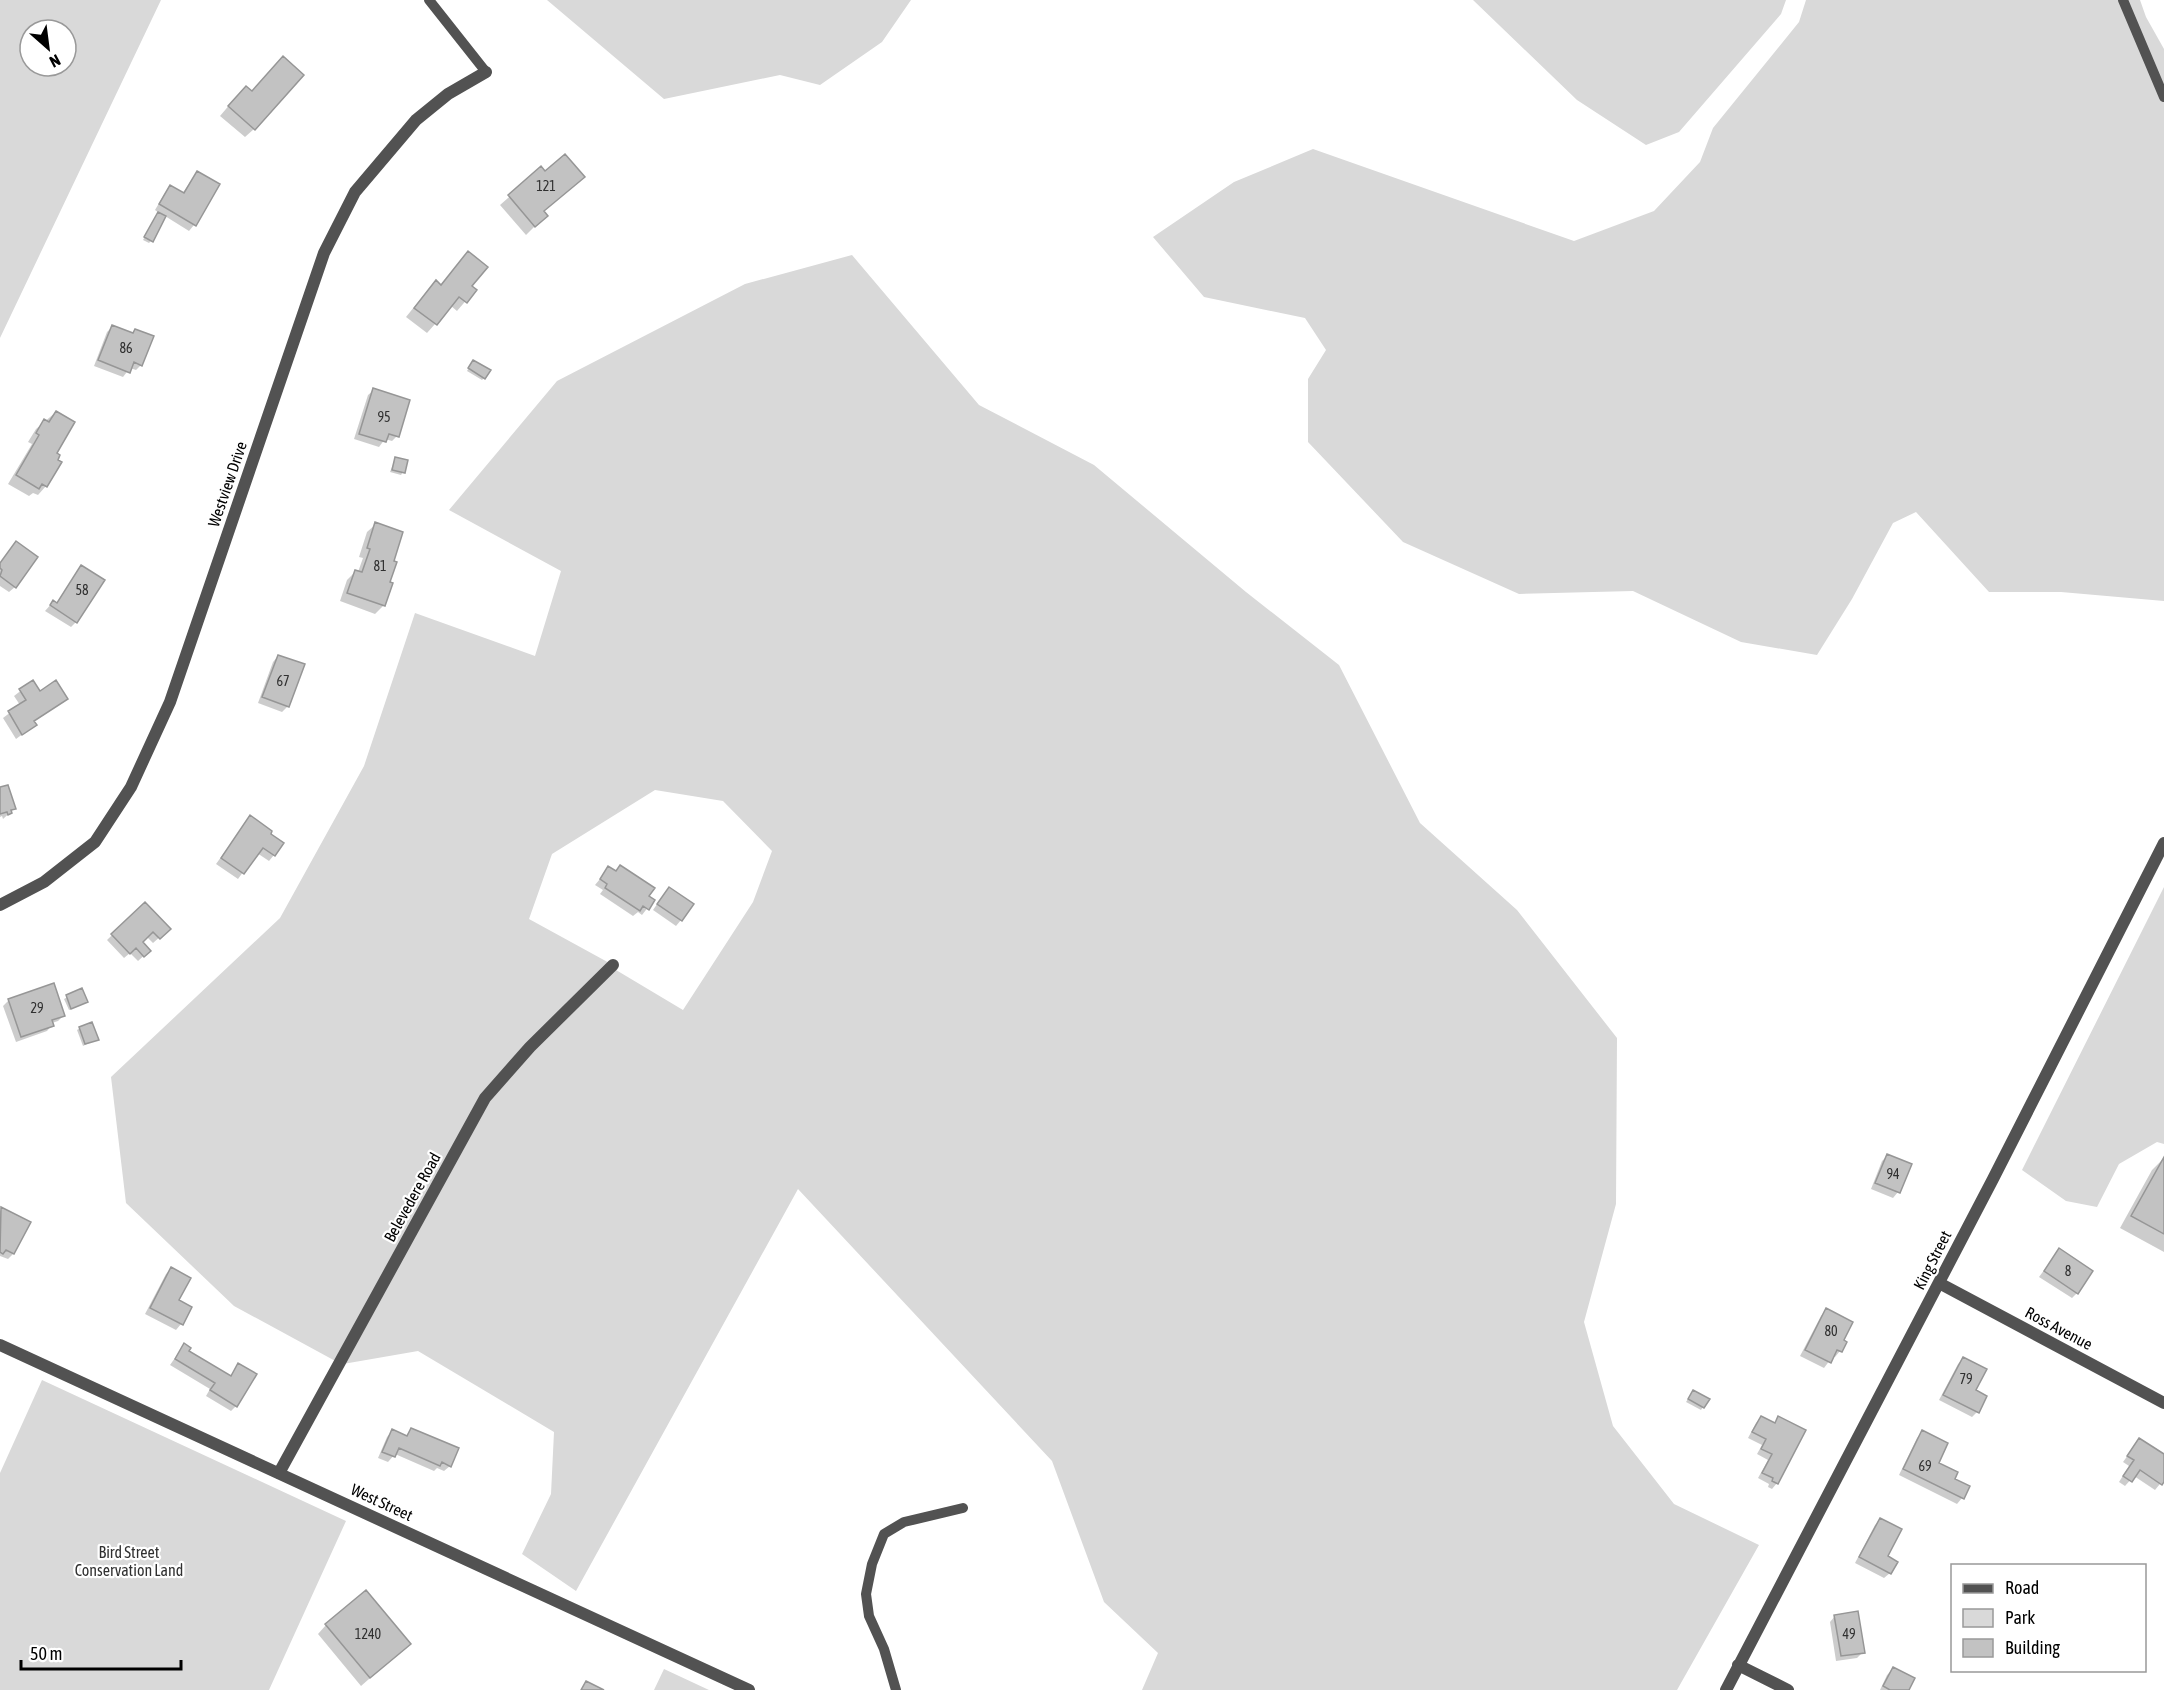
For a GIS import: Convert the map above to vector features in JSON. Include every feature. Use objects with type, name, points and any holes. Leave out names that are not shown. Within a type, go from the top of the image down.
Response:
[{"type":"street","name":"Westview Drive","points":[[0,905],[44,882],[95,842],[131,787],[170,702],[328,245],[355,192],[416,120],[448,94],[486,72]]},
{"type":"street","name":"King Street","points":[[1725,1690],[1939,1283],[2164,843]]},
{"type":"street","name":"Belevedere Road","points":[[279,1473],[485,1098],[530,1047],[612,965]]},
{"type":"street","name":"Ross Avenue","points":[[1939,1283],[2164,1403]]},
{"type":"street","name":"West Street","points":[[0,1345],[749,1690]]},
{"type":"street","points":[[1738,1665],[1788,1690]]},
{"type":"lane","points":[[429,0],[486,72]]},
{"type":"lane","points":[[2123,0],[2164,97]]},
{"type":"lane","points":[[896,1690],[884,1648],[869,1616],[866,1594],[872,1564],[884,1534],[904,1522],[963,1508]]},
{"type":"green space","points":[[0,0],[161,0],[0,338]]},
{"type":"green space","points":[[547,0],[911,0],[882,42],[820,85],[780,75],[664,99]]},
{"type":"green space","points":[[1473,0],[1786,0],[1781,14],[1679,132],[1646,145],[1577,100]]},
{"type":"green space","points":[[1806,0],[2140,0],[2146,17],[2164,49],[2164,601],[2061,592],[1989,592],[1916,512],[1893,523],[1852,599],[1817,655],[1741,642],[1633,591],[1519,594],[1403,542],[1308,442],[1308,379],[1326,350],[1305,318],[1204,297],[1153,237],[1234,182],[1313,149],[1574,241],[1654,211],[1700,162],[1713,128],[1799,22]]},
{"type":"green space","points":[[852,255],[979,405],[1094,465],[1246,592],[1339,665],[1420,823],[1517,910],[1617,1038],[1616,1204],[1584,1322],[1613,1426],[1674,1504],[1759,1545],[1677,1690],[1142,1690],[1158,1653],[1104,1602],[1052,1461],[798,1189],[576,1591],[522,1554],[551,1494],[554,1432],[418,1351],[343,1364],[487,1101],[532,1051],[616,970],[683,1010],[753,902],[772,851],[723,801],[655,790],[552,854],[529,919],[613,965],[485,1098],[339,1363],[234,1306],[126,1203],[111,1077],[280,918],[364,766],[415,613],[535,656],[561,571],[449,510],[557,381],[745,284]]},
{"type":"green space","points":[[2164,887],[2164,1144],[2157,1142],[2119,1164],[2097,1207],[2066,1201],[2022,1170]]},
{"type":"green space","name":"Bird Street Conservation Land","points":[[42,1380],[346,1521],[269,1690],[0,1690],[0,1473]]},
{"type":"green space","points":[[664,1669],[709,1690],[654,1690]]},
{"type":"building","points":[[283,56],[304,75],[255,130],[228,106],[246,86],[252,91]]},
{"type":"building","points":[[565,154],[585,177],[544,211],[548,216],[535,227],[508,195],[541,166],[545,171]]},
{"type":"building","points":[[197,171],[220,184],[196,226],[159,204],[170,185],[184,193]]},
{"type":"building","points":[[158,212],[166,216],[153,242],[144,237]]},
{"type":"building","points":[[468,251],[488,267],[472,286],[477,290],[467,303],[459,297],[437,325],[414,308],[436,280],[441,285]]},
{"type":"building","points":[[112,325],[133,333],[135,329],[154,336],[142,366],[134,362],[130,373],[98,360]]},
{"type":"building","points":[[473,360],[491,370],[485,379],[468,368]]},
{"type":"building","points":[[373,388],[410,400],[399,437],[389,434],[386,442],[359,434]]},
{"type":"building","points":[[56,411],[75,422],[57,453],[60,455],[58,460],[62,462],[47,487],[42,484],[39,489],[16,475],[39,435],[36,433],[44,419],[49,422]]},
{"type":"building","points":[[395,457],[408,460],[405,473],[392,470]]},
{"type":"building","points":[[375,522],[403,532],[394,561],[397,562],[390,582],[393,583],[385,606],[347,593],[355,570],[362,572],[370,549],[367,548]]},
{"type":"building","points":[[16,541],[38,557],[16,588],[0,576],[2,570],[0,563]]},
{"type":"building","points":[[81,565],[105,580],[77,623],[50,605],[53,600],[57,603]]},
{"type":"building","points":[[278,655],[305,664],[289,707],[262,697]]},
{"type":"building","points":[[33,680],[40,691],[56,680],[68,699],[34,721],[37,725],[22,735],[8,711],[26,700],[19,689]]},
{"type":"building","points":[[8,785],[16,809],[11,810],[12,813],[8,815],[7,812],[0,814],[0,787]]},
{"type":"building","points":[[250,815],[284,843],[275,856],[263,848],[244,874],[221,858]]},
{"type":"building","points":[[620,865],[655,888],[649,896],[655,900],[649,910],[643,906],[640,911],[605,888],[607,884],[600,879],[608,866],[616,871]]},
{"type":"building","points":[[669,887],[694,904],[682,921],[657,904]]},
{"type":"building","points":[[145,902],[171,929],[160,939],[153,932],[143,942],[151,951],[144,957],[136,948],[130,954],[111,934]]},
{"type":"building","points":[[54,983],[65,1016],[52,1020],[54,1026],[21,1037],[8,999]]},
{"type":"building","points":[[82,988],[88,1002],[71,1009],[66,995]]},
{"type":"building","points":[[92,1022],[99,1040],[85,1044],[79,1027]]},
{"type":"building","points":[[1887,1154],[1912,1164],[1900,1193],[1875,1183]]},
{"type":"building","points":[[2164,1157],[2164,1234],[2131,1216]]},
{"type":"building","points":[[1,1207],[31,1222],[14,1254],[6,1250],[3,1254],[0,1252]]},
{"type":"building","points":[[2059,1248],[2093,1271],[2078,1294],[2044,1271]]},
{"type":"building","points":[[171,1267],[191,1278],[179,1300],[192,1307],[183,1325],[150,1308]]},
{"type":"building","points":[[1826,1308],[1853,1322],[1844,1340],[1847,1342],[1842,1352],[1837,1350],[1831,1363],[1805,1350]]},
{"type":"building","points":[[184,1343],[191,1348],[189,1351],[231,1376],[238,1363],[257,1374],[237,1407],[210,1390],[215,1383],[175,1359]]},
{"type":"building","points":[[1963,1357],[1987,1369],[1976,1390],[1987,1396],[1979,1413],[1943,1395]]},
{"type":"building","points":[[1693,1390],[1710,1399],[1704,1408],[1688,1399]]},
{"type":"building","points":[[1761,1416],[1775,1423],[1778,1416],[1806,1430],[1778,1484],[1772,1481],[1773,1478],[1762,1473],[1772,1454],[1761,1449],[1766,1439],[1752,1432]]},
{"type":"building","points":[[411,1428],[459,1448],[451,1467],[442,1462],[440,1466],[399,1448],[395,1457],[382,1452],[392,1429],[407,1436]]},
{"type":"building","points":[[1922,1430],[1948,1443],[1939,1463],[1958,1472],[1955,1479],[1970,1486],[1964,1499],[1903,1469]]},
{"type":"building","points":[[2139,1438],[2164,1454],[2164,1482],[2162,1485],[2140,1470],[2132,1482],[2123,1476],[2134,1460],[2127,1456]]},
{"type":"building","points":[[1880,1518],[1902,1529],[1888,1556],[1898,1562],[1891,1574],[1859,1557]]},
{"type":"building","points":[[366,1590],[411,1644],[370,1678],[325,1624]]},
{"type":"building","points":[[1858,1611],[1865,1653],[1841,1656],[1834,1615]]},
{"type":"building","points":[[1893,1667],[1915,1678],[1909,1690],[1890,1690],[1883,1686]]},
{"type":"building","points":[[586,1681],[604,1690],[581,1690]]}]
